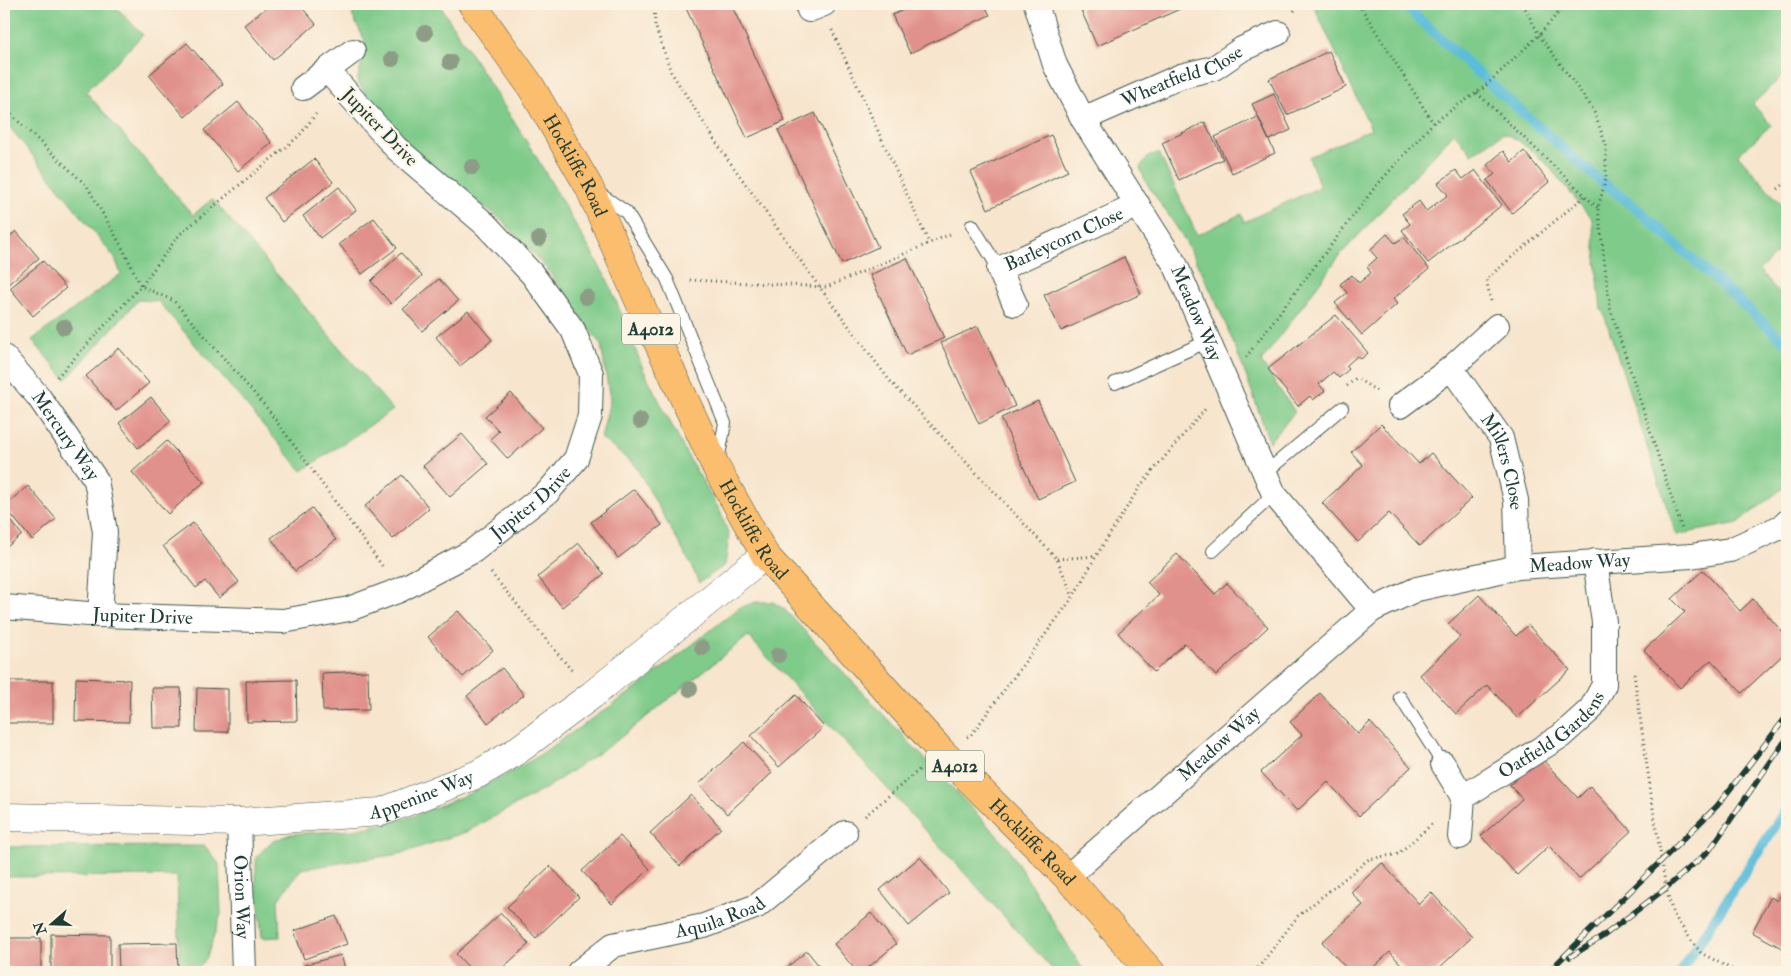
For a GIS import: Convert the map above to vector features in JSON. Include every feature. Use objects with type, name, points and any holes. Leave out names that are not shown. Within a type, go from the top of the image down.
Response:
[{"type":"main road","name":"Hockliffe Road","points":[[472,4],[530,85],[589,187],[646,319],[717,469],[765,555],[941,751],[1066,877],[1151,972]]},
{"type":"street","name":"Meadow Way","points":[[1036,4],[1056,65],[1083,120],[1176,266],[1274,494],[1372,610]]},
{"type":"street","name":"Wheatfield Close","points":[[1083,120],[1181,76],[1214,68],[1242,49],[1278,33]]},
{"type":"street","name":"Jupiter Drive","points":[[302,88],[333,76],[353,51]]},
{"type":"street","name":"Jupiter Drive","points":[[4,607],[100,615],[283,620],[349,609],[400,590],[473,551],[548,492],[576,459],[590,416],[591,374],[573,330],[532,274],[485,224],[396,148],[333,76]]},
{"type":"street","name":"Barleycorn Close","points":[[1015,304],[999,269],[1138,205]]},
{"type":"street","points":[[1400,406],[1450,368],[1497,326]]},
{"type":"street","name":"Mercury Way","points":[[4,357],[38,396],[96,480],[105,532],[100,615]]},
{"type":"street","name":"Millers Close","points":[[1450,368],[1501,438],[1516,500],[1518,567]]},
{"type":"street","name":"Meadow Way","points":[[1066,877],[1372,610],[1418,589],[1518,567],[1691,556],[1730,550],[1785,525],[1787,522]]},
{"type":"street","name":"Appenine Way","points":[[4,816],[239,822],[381,812],[478,774],[514,753],[592,695],[765,555]]},
{"type":"street","name":"Oatfield Gardens","points":[[1463,797],[1561,736],[1591,709],[1604,685],[1604,622],[1595,561]]},
{"type":"street","points":[[1443,764],[1463,797],[1460,838]]},
{"type":"street","name":"Orion Way","points":[[239,822],[244,972]]},
{"type":"street","name":"Aquila Road","points":[[578,972],[613,945],[704,926],[757,906],[845,833]]},
{"type":"lane","points":[[589,187],[626,212],[666,279],[725,423],[717,469]]},
{"type":"lane","points":[[972,225],[999,269]]},
{"type":"lane","points":[[1115,383],[1208,341]]},
{"type":"lane","points":[[1265,473],[1342,408]]},
{"type":"lane","points":[[1213,551],[1274,494]]},
{"type":"lane","points":[[1400,697],[1443,764]]},
{"type":"path","points":[[654,4],[655,25],[671,72],[724,154],[890,381],[1057,559],[1073,597]]},
{"type":"path","points":[[1359,4],[1433,123]]},
{"type":"path","points":[[1523,4],[1539,35],[1593,110],[1606,145],[1606,178],[1598,208],[1610,308],[1691,556]]},
{"type":"path","points":[[845,833],[941,751],[970,735],[1073,597],[1096,556],[1141,485],[1226,384],[1376,186],[1433,123],[1483,88],[1539,35],[1566,4]]},
{"type":"path","points":[[814,6],[929,243]]},
{"type":"path","points":[[38,396],[141,286],[180,234],[299,136],[333,76]]},
{"type":"path","points":[[1477,93],[1598,208]]},
{"type":"path","points":[[4,108],[87,186],[124,251],[141,286],[174,301],[266,407],[400,590]]},
{"type":"path","points":[[1778,189],[1787,182]]},
{"type":"path","points":[[1497,326],[1486,279],[1586,195]]},
{"type":"path","points":[[666,279],[818,285],[827,287],[972,225]]},
{"type":"path","points":[[1342,408],[1334,397],[1356,378],[1400,406]]},
{"type":"path","points":[[473,551],[592,695]]},
{"type":"path","points":[[1057,559],[1096,556]]},
{"type":"path","points":[[1633,665],[1666,888],[1673,914],[1701,953],[1737,972]]},
{"type":"path","points":[[1255,972],[1298,916],[1369,859],[1398,854],[1463,797]]},
{"type":"green space","points":[[4,4],[113,4],[143,35],[86,92],[193,215],[212,199],[393,410],[302,471],[158,301],[138,300],[66,380],[32,340],[121,274],[115,258],[4,120]]},
{"type":"green space","points":[[361,4],[439,4],[537,158],[608,281],[644,371],[686,453],[720,511],[729,536],[725,565],[699,583],[691,565],[635,465],[601,438],[610,400],[601,345],[547,269],[500,218],[464,192],[434,178],[388,125],[357,82],[366,43],[352,15]]},
{"type":"green space","points":[[1313,4],[1787,4],[1787,75],[1785,73],[1753,104],[1771,125],[1738,155],[1787,211],[1787,244],[1759,270],[1787,302],[1787,485],[1738,523],[1676,535],[1603,311],[1601,310],[1592,219],[1546,163],[1519,141],[1504,133],[1472,154],[1454,133],[1340,255],[1261,362],[1295,412],[1269,442],[1243,368],[1213,295],[1189,248],[1150,188],[1140,167],[1148,157],[1159,153],[1197,235],[1241,214],[1244,222],[1320,187],[1309,157],[1371,129]]},
{"type":"green space","points":[[756,602],[773,602],[784,609],[1007,846],[1080,965],[1087,972],[1055,972],[748,636],[616,741],[545,789],[466,832],[399,854],[301,869],[278,900],[280,937],[262,938],[256,881],[256,857],[271,842],[291,834],[354,830],[409,818],[473,792],[532,760],[637,688],[739,608]]},
{"type":"green space","points":[[205,846],[219,864],[221,914],[207,957],[196,972],[180,972],[177,876],[4,877],[4,847]]},
{"type":"building","points":[[271,4],[299,4],[316,24],[273,60],[244,25]]},
{"type":"building","points":[[684,4],[731,4],[785,121],[747,138]]},
{"type":"building","points":[[917,4],[984,4],[990,15],[910,53],[892,15]]},
{"type":"building","points":[[1089,4],[1191,4],[1097,46],[1080,8]]},
{"type":"building","points":[[187,43],[223,84],[185,117],[149,75]]},
{"type":"building","points":[[1329,51],[1346,87],[1287,115],[1269,79]]},
{"type":"building","points":[[1274,94],[1291,130],[1269,140],[1252,104]]},
{"type":"building","points":[[238,102],[272,143],[238,171],[204,130]]},
{"type":"building","points":[[815,113],[878,247],[842,264],[778,130]]},
{"type":"building","points":[[1258,117],[1275,153],[1232,173],[1215,137]]},
{"type":"building","points":[[1205,122],[1223,159],[1179,180],[1162,143]]},
{"type":"building","points":[[1051,135],[1068,171],[988,209],[971,172]]},
{"type":"building","points":[[1503,151],[1512,162],[1524,151],[1549,182],[1512,213],[1487,180],[1495,174],[1487,165]]},
{"type":"building","points":[[314,159],[333,182],[282,222],[264,198]]},
{"type":"building","points":[[1456,170],[1463,179],[1475,170],[1502,205],[1428,263],[1402,230],[1410,224],[1402,214],[1419,201],[1426,211],[1448,195],[1438,183]]},
{"type":"building","points":[[339,187],[356,210],[320,238],[303,216]]},
{"type":"building","points":[[374,218],[397,248],[362,274],[339,244]]},
{"type":"building","points":[[16,231],[39,258],[6,286],[4,284],[4,242]]},
{"type":"building","points":[[1387,234],[1395,243],[1404,237],[1429,269],[1393,299],[1397,304],[1362,335],[1335,303],[1347,293],[1340,284],[1352,275],[1359,283],[1371,273],[1367,267],[1377,258],[1370,250]]},
{"type":"building","points":[[401,253],[422,276],[391,304],[371,281]]},
{"type":"building","points":[[1124,257],[1141,294],[1061,331],[1044,295]]},
{"type":"building","points":[[907,258],[944,338],[907,355],[870,275]]},
{"type":"building","points":[[43,261],[66,288],[33,316],[10,288]]},
{"type":"building","points":[[439,279],[458,301],[422,331],[403,309]]},
{"type":"building","points":[[468,311],[492,340],[460,366],[436,337]]},
{"type":"building","points":[[1336,315],[1368,353],[1361,359],[1357,356],[1346,366],[1349,369],[1339,378],[1333,372],[1319,384],[1325,391],[1313,400],[1310,396],[1298,406],[1268,369]]},
{"type":"building","points":[[978,326],[1015,406],[979,424],[941,343]]},
{"type":"building","points":[[119,348],[149,383],[116,411],[86,376]]},
{"type":"building","points":[[511,393],[542,428],[508,459],[490,439],[499,431],[485,416]]},
{"type":"building","points":[[151,397],[171,421],[138,448],[119,423]]},
{"type":"building","points":[[1038,401],[1075,482],[1038,499],[1001,418]]},
{"type":"building","points":[[1381,424],[1419,464],[1431,453],[1472,498],[1420,546],[1389,513],[1358,542],[1322,503],[1363,465],[1351,452]]},
{"type":"building","points":[[462,434],[488,464],[450,497],[423,466]]},
{"type":"building","points":[[167,441],[204,482],[168,514],[132,472]]},
{"type":"building","points":[[402,475],[429,508],[393,539],[365,506]]},
{"type":"building","points":[[28,486],[56,519],[32,540],[4,506]]},
{"type":"building","points":[[634,489],[662,525],[618,558],[591,522]]},
{"type":"building","points":[[312,508],[336,540],[295,571],[271,538]]},
{"type":"building","points":[[4,511],[22,535],[4,549]]},
{"type":"building","points":[[193,523],[239,582],[219,598],[205,581],[196,588],[163,546]]},
{"type":"building","points":[[579,543],[604,574],[562,607],[538,577]]},
{"type":"building","points":[[1177,554],[1215,594],[1227,583],[1268,627],[1216,676],[1185,643],[1154,672],[1118,633],[1159,595],[1147,582]]},
{"type":"building","points":[[1703,570],[1740,611],[1753,599],[1787,637],[1787,651],[1742,693],[1711,660],[1680,688],[1644,650],[1685,612],[1672,599]]},
{"type":"building","points":[[1479,595],[1516,636],[1528,625],[1570,670],[1517,718],[1487,685],[1456,714],[1420,675],[1460,637],[1448,624]]},
{"type":"building","points":[[458,611],[493,650],[463,677],[428,637]]},
{"type":"building","points":[[502,668],[524,695],[488,723],[467,696]]},
{"type":"building","points":[[368,671],[369,710],[323,711],[322,673]]},
{"type":"building","points":[[76,678],[130,680],[129,722],[75,721]]},
{"type":"building","points":[[296,680],[297,721],[247,722],[246,681]]},
{"type":"building","points":[[4,681],[53,681],[53,723],[4,723]]},
{"type":"building","points":[[152,688],[181,688],[182,728],[153,728]]},
{"type":"building","points":[[197,688],[228,689],[228,732],[196,732]]},
{"type":"building","points":[[1320,693],[1358,734],[1370,722],[1411,767],[1359,816],[1328,782],[1297,811],[1261,772],[1302,735],[1290,722]]},
{"type":"building","points":[[796,695],[824,727],[779,767],[751,736]]},
{"type":"building","points":[[744,742],[772,773],[727,814],[699,784]]},
{"type":"building","points":[[1540,757],[1578,798],[1590,786],[1631,831],[1579,879],[1549,846],[1517,875],[1481,836],[1522,799],[1510,785]]},
{"type":"building","points":[[691,795],[721,828],[680,866],[650,833]]},
{"type":"building","points":[[620,836],[650,869],[612,904],[582,871]]},
{"type":"building","points":[[920,857],[949,893],[909,926],[880,890]]},
{"type":"building","points":[[1382,863],[1419,904],[1431,892],[1472,937],[1435,972],[1408,972],[1390,952],[1368,972],[1350,972],[1322,942],[1363,905],[1351,892]]},
{"type":"building","points":[[550,866],[579,897],[536,938],[507,907]]},
{"type":"building","points":[[1782,893],[1787,896],[1787,951],[1752,932],[1771,897],[1777,901]]},
{"type":"building","points":[[501,913],[529,944],[498,972],[473,972],[456,954]]},
{"type":"building","points":[[871,913],[896,944],[863,972],[857,972],[834,944]]},
{"type":"building","points":[[336,916],[347,944],[304,959],[294,931]]},
{"type":"building","points":[[51,934],[110,935],[110,972],[51,972]]},
{"type":"building","points":[[4,938],[41,938],[41,972],[4,972]]},
{"type":"building","points":[[177,943],[178,972],[119,972],[118,944]]},
{"type":"building","points":[[807,951],[824,972],[781,972]]},
{"type":"building","points":[[341,955],[346,972],[306,972],[304,965]]},
{"type":"waterway","points":[[1403,4],[1478,73],[1598,179],[1634,206],[1787,344]]},
{"type":"waterway","points":[[1680,972],[1787,808]]},
{"type":"railway","points":[[1548,972],[1717,806],[1787,716]]},
{"type":"railway","points":[[1570,957],[1602,937],[1666,888],[1709,851],[1787,738]]}]
